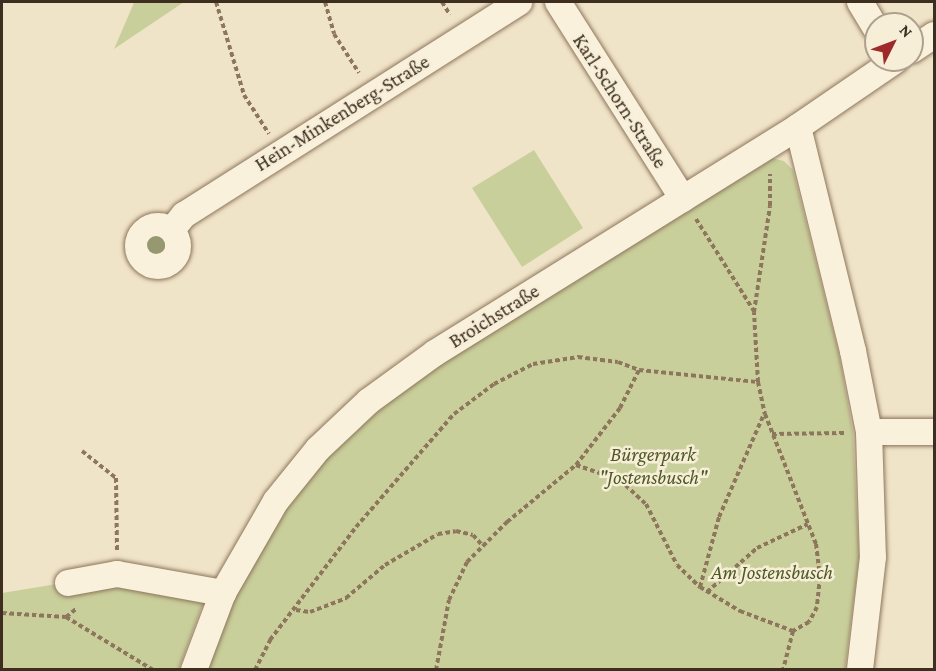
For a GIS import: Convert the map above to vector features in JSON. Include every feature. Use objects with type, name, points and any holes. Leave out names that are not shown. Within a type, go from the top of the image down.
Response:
[{"type":"street","name":"Hein-Minkenberg-Straße","points":[[171,231],[184,215],[519,2]]},
{"type":"street","name":"Karl-Schorn-Straße","points":[[558,2],[683,199]]},
{"type":"street","name":"Broichstraße","points":[[194,669],[223,593],[276,501],[318,448],[369,401],[435,352],[798,127],[878,72]]},
{"type":"street","points":[[798,127],[853,351],[869,432],[873,557],[860,669]]},
{"type":"street","points":[[869,432],[934,432]]},
{"type":"street","points":[[68,583],[117,574],[223,593]]},
{"type":"path","points":[[216,2],[244,95],[280,152]]},
{"type":"path","points":[[325,2],[334,34],[373,94]]},
{"type":"path","points":[[683,199],[754,312]]},
{"type":"path","points":[[770,206],[754,312],[758,382],[772,434],[816,544],[817,608],[809,622],[793,631],[783,669]]},
{"type":"path","points":[[255,669],[270,640],[296,610],[356,527],[454,414],[494,384],[533,364],[578,357],[618,362],[639,370],[758,382]]},
{"type":"path","points":[[436,669],[449,600],[467,562],[576,465],[620,408],[639,370]]},
{"type":"path","points":[[700,587],[719,517],[765,414]]},
{"type":"path","points":[[772,434],[869,432]]},
{"type":"path","points":[[82,451],[116,478],[117,574]]},
{"type":"path","points":[[576,465],[620,480],[646,504],[677,565],[700,587],[740,611],[793,631]]},
{"type":"path","points":[[707,592],[757,548],[808,524]]},
{"type":"path","points":[[296,610],[310,612],[346,598],[385,565],[438,534],[456,531],[473,536],[483,546]]},
{"type":"path","points":[[2,613],[66,617],[153,669]]},
{"type":"green space","points":[[134,2],[184,2],[114,49],[133,5]]},
{"type":"green space","points":[[534,150],[583,228],[522,267],[472,188]]},
{"type":"green space","name":"Bürgerpark \"Jostensbusch\"","points":[[771,158],[784,161],[793,170],[839,354],[853,432],[859,558],[845,669],[205,670],[235,589],[283,509],[328,455],[377,408],[440,362]]},
{"type":"green space","points":[[111,583],[203,603],[179,669],[2,670],[2,593],[57,584]]},
{"type":"park label","name":"Am Jostensbusch","points":[[772,572]]}]
